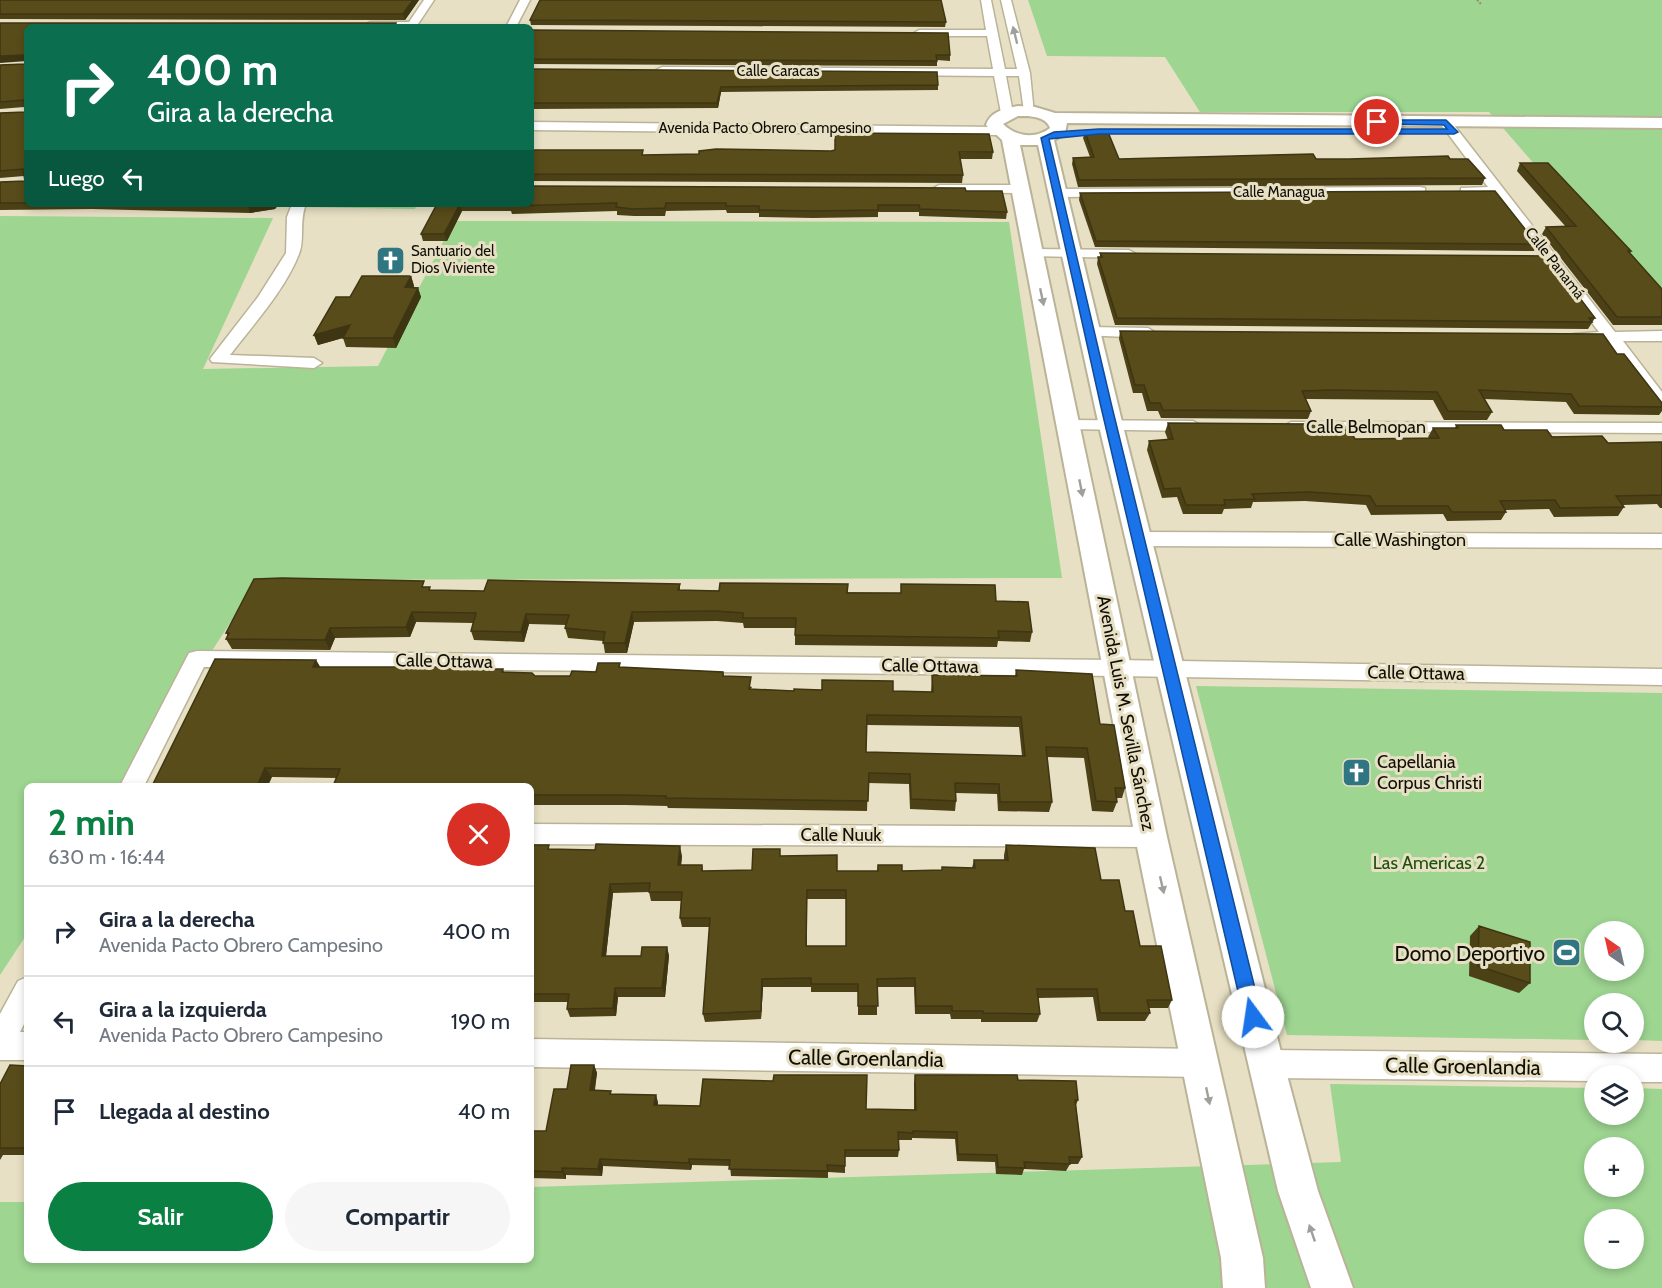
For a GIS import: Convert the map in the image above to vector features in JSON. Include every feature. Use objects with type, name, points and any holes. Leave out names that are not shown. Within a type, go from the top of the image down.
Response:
[{"type":"street","points":[[413,24],[429,0]]},
{"type":"street","points":[[513,24],[525,0]]},
{"type":"street","points":[[986,0],[1000,72],[1002,125]]},
{"type":"street","points":[[1006,0],[1024,73],[1030,111],[1051,130],[1058,193],[1070,254],[1264,1064],[1298,1191],[1332,1288]]},
{"type":"street","points":[[910,33],[993,33]]},
{"type":"street","name":"Calle Caracas","points":[[648,70],[1024,73]]},
{"type":"street","points":[[1002,125],[1030,111]]},
{"type":"street","name":"Avenida Pacto Obrero Campesino","points":[[534,117],[1002,125]]},
{"type":"street","points":[[1450,127],[1662,123]]},
{"type":"street","points":[[1002,125],[1034,140],[1051,130],[1135,125],[1450,127],[1662,133]]},
{"type":"street","name":"Avenida Pacto Obrero Campesino","points":[[534,126],[1002,125]]},
{"type":"street","name":"Avenida Luis M. Sevilla Sánchez","points":[[1002,125],[1022,189],[1151,837],[1202,1063],[1242,1258],[1244,1288]]},
{"type":"street","name":"Calle Panamá","points":[[1450,127],[1662,404]]},
{"type":"street","points":[[926,189],[1022,189]]},
{"type":"street","name":"Calle Managua","points":[[1058,193],[1499,191]]},
{"type":"street","points":[[296,211],[293,253],[265,299],[218,359],[314,363]]},
{"type":"street","points":[[1033,253],[1140,254]]},
{"type":"street","points":[[1527,257],[1550,257]]},
{"type":"street","points":[[1089,332],[1160,333]]},
{"type":"street","points":[[1565,337],[1662,336]]},
{"type":"street","points":[[1069,425],[1207,427]]},
{"type":"street","name":"Calle Belmopan","points":[[1278,427],[1662,428]]},
{"type":"street","name":"Calle Washington","points":[[1138,539],[1662,541]]},
{"type":"street","name":"Calle Ottawa","points":[[134,783],[197,659],[1117,668],[1662,677]]},
{"type":"street","name":"Calle Nuuk","points":[[534,834],[1151,837]]},
{"type":"street","points":[[24,996],[0,1044],[24,1046]]},
{"type":"street","name":"Calle Groenlandia","points":[[534,1053],[1202,1063]]},
{"type":"street","name":"Calle Groenlandia","points":[[1264,1064],[1662,1068]]},
{"type":"path","points":[[1477,0],[1481,4]]},
{"type":"green space","points":[[1028,0],[1662,0],[1662,311],[1489,112],[1200,112],[1165,57],[1047,56]]},
{"type":"green space","points":[[304,207],[416,207],[415,209]]},
{"type":"green space","points":[[0,216],[273,218],[203,369],[378,366],[454,221],[1009,222],[1062,578],[258,580],[126,783],[24,783],[24,939],[0,975]]},
{"type":"green space","name":"Las Americas 2","points":[[1196,686],[1662,693],[1662,1041],[1644,1040],[1644,993],[1584,993],[1584,1040],[1287,1035]]},
{"type":"green space","points":[[1330,1084],[1584,1088],[1584,1125],[1644,1125],[1644,1088],[1662,1089],[1662,1288],[0,1288],[0,1202],[24,1202],[24,1263],[534,1263],[534,1187],[1341,1162]]},
{"type":"building","points":[[0,0],[413,0],[403,14],[0,14]]},
{"type":"building","points":[[540,0],[941,0],[946,22],[530,20]]},
{"type":"building","points":[[0,23],[396,23],[24,24],[24,55],[0,56]]},
{"type":"building","points":[[534,30],[948,33],[950,55],[936,55],[937,61],[534,59]]},
{"type":"building","points":[[24,64],[24,100],[0,102],[0,65]]},
{"type":"building","points":[[534,69],[937,72],[938,85],[721,87],[717,103],[534,103]]},
{"type":"building","points":[[24,112],[24,175],[23,169],[0,171],[0,113]]},
{"type":"building","points":[[1085,132],[1108,132],[1119,159],[1313,154],[1316,159],[1448,156],[1450,159],[1468,159],[1485,178],[1079,180],[1073,158],[1094,157]]},
{"type":"building","points":[[835,133],[989,134],[993,152],[959,152],[963,175],[534,174],[534,150],[643,150],[642,155],[699,154],[699,151],[716,149],[835,150]]},
{"type":"building","points":[[1520,163],[1548,163],[1631,251],[1628,251],[1662,289],[1662,317],[1617,317],[1546,227],[1576,226]]},
{"type":"building","points":[[24,181],[24,203],[0,203],[0,182]]},
{"type":"building","points":[[534,186],[965,188],[966,191],[1002,191],[1007,212],[920,209],[919,205],[878,205],[878,210],[759,210],[759,206],[726,206],[726,203],[666,203],[665,208],[633,209],[616,207],[617,203],[534,205]]},
{"type":"building","points":[[1495,191],[1537,244],[1096,241],[1080,193]]},
{"type":"building","points":[[435,207],[458,207],[444,234],[421,234]]},
{"type":"building","points":[[1100,253],[1548,256],[1595,318],[1589,318],[1592,322],[1117,318],[1098,257],[1102,257]]},
{"type":"building","points":[[362,276],[411,276],[405,287],[418,288],[393,338],[343,338],[350,325],[314,335],[336,297],[350,297]]},
{"type":"building","points":[[1120,331],[1603,334],[1617,354],[1624,354],[1662,403],[1662,407],[1579,406],[1571,394],[1479,390],[1492,412],[1448,411],[1437,392],[1333,390],[1302,391],[1311,411],[1163,410],[1160,403],[1150,403],[1144,385],[1135,385]]},
{"type":"building","points":[[1168,423],[1317,424],[1319,428],[1348,427],[1355,439],[1439,438],[1433,428],[1458,428],[1456,425],[1501,425],[1504,430],[1547,430],[1552,437],[1602,436],[1608,443],[1662,442],[1662,495],[1616,496],[1624,507],[1560,508],[1555,500],[1500,501],[1506,512],[1452,512],[1448,506],[1376,506],[1370,496],[1309,492],[1252,494],[1255,499],[1224,500],[1225,505],[1186,505],[1180,488],[1164,489],[1149,441],[1173,439]]},
{"type":"building","points":[[254,579],[424,581],[422,587],[430,587],[429,590],[484,591],[488,580],[680,584],[678,590],[719,591],[720,583],[848,584],[847,593],[901,593],[901,584],[995,585],[996,601],[1028,602],[1032,632],[998,631],[999,638],[795,635],[796,618],[743,618],[743,613],[716,611],[632,612],[625,643],[603,643],[605,632],[565,628],[569,615],[526,614],[521,632],[471,631],[476,613],[412,612],[406,627],[330,628],[325,640],[226,639],[229,633],[226,633]]},
{"type":"building","points":[[215,659],[316,660],[313,667],[475,667],[474,669],[503,669],[502,672],[532,673],[535,676],[570,676],[572,671],[596,672],[598,663],[620,663],[619,667],[723,672],[723,676],[751,677],[749,689],[794,691],[794,689],[822,690],[822,680],[893,681],[893,691],[933,692],[932,675],[1017,676],[1016,670],[1092,674],[1100,724],[1114,725],[1125,788],[1115,788],[1117,802],[1096,801],[1087,748],[1046,747],[1052,802],[1000,802],[999,784],[955,783],[956,801],[911,799],[910,774],[869,773],[868,801],[534,795],[534,783],[334,783],[340,769],[265,768],[258,783],[153,783]],"holes":[[[867,715],[1021,717],[1025,756],[866,752]]]},
{"type":"building","points":[[596,844],[680,846],[678,865],[702,865],[702,871],[752,870],[753,849],[780,849],[780,856],[837,855],[837,871],[878,871],[878,865],[902,865],[902,871],[942,870],[942,867],[975,868],[974,860],[1008,860],[1006,845],[1095,848],[1101,880],[1119,880],[1125,911],[1133,911],[1140,946],[1161,946],[1172,1000],[1147,1000],[1150,1013],[1100,1013],[1097,989],[1037,989],[1040,1014],[983,1013],[983,1011],[952,1011],[952,1006],[916,1006],[915,978],[877,979],[878,1006],[858,1006],[858,984],[811,984],[811,978],[762,979],[761,1011],[703,1014],[710,918],[680,918],[682,892],[649,892],[650,883],[610,884],[602,956],[641,956],[642,947],[667,947],[662,988],[615,988],[613,1008],[567,1009],[569,994],[534,994],[534,845],[549,845],[548,849],[595,850]],"holes":[[[807,890],[846,890],[846,946],[806,946]]]},
{"type":"building","points":[[1479,926],[1530,942],[1530,983],[1478,966]]},
{"type":"building","points":[[10,1065],[24,1066],[24,1148],[0,1148],[0,1084]]},
{"type":"building","points":[[571,1065],[594,1065],[590,1090],[611,1091],[610,1094],[656,1095],[654,1105],[700,1106],[703,1079],[773,1081],[774,1075],[867,1075],[866,1109],[916,1110],[915,1075],[1017,1075],[1018,1080],[1076,1081],[1078,1100],[1075,1100],[1082,1157],[1069,1157],[1070,1164],[1024,1162],[1025,1168],[998,1167],[997,1155],[958,1154],[957,1132],[913,1131],[913,1133],[898,1132],[899,1150],[845,1150],[845,1166],[827,1165],[828,1171],[729,1169],[730,1160],[689,1159],[689,1163],[600,1159],[598,1169],[562,1168],[562,1172],[534,1171],[534,1131],[546,1131],[554,1089],[567,1089]]},
{"type":"place","name":"Santuario del Dios Viviente","points":[[390,260]]},
{"type":"place","name":"Capellania Corpus Christi","points":[[1356,772]]},
{"type":"place","name":"Domo Deportivo","points":[[1566,953]]},
{"type":"route","points":[[1253,1017],[1106,407],[1045,138],[1054,135],[1099,131],[1155,130],[1454,132],[1446,123],[1377,122]]}]
